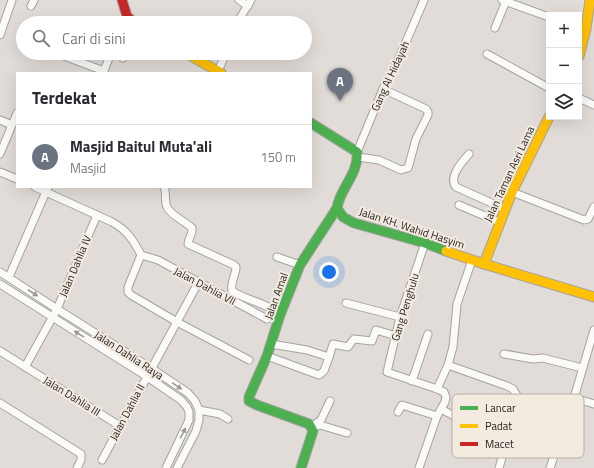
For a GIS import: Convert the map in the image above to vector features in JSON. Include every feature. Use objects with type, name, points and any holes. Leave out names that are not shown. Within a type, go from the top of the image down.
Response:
[{"type":"street","points":[[0,35],[12,0]]},
{"type":"street","points":[[122,0],[124,16]]},
{"type":"street","points":[[240,0],[249,3],[241,16]]},
{"type":"street","name":"Gang Al Hidayah","points":[[357,154],[383,89],[399,58],[424,0]]},
{"type":"street","points":[[580,48],[583,28],[591,20],[590,0]]},
{"type":"street","points":[[495,28],[504,1],[546,16]]},
{"type":"street","points":[[487,54],[546,86]]},
{"type":"street","points":[[73,60],[103,72],[108,60]]},
{"type":"street","points":[[198,60],[219,72],[223,60]]},
{"type":"street","points":[[312,124],[357,154],[379,160],[401,170],[405,170],[408,168],[412,149],[419,131],[428,115],[426,109],[383,89]]},
{"type":"street","points":[[582,99],[594,105]]},
{"type":"street","points":[[0,154],[16,115]]},
{"type":"street","points":[[0,120],[12,125]]},
{"type":"street","name":"Jalan Taman Asri Lama","points":[[484,264],[499,222],[512,192],[548,120]]},
{"type":"street","points":[[337,208],[338,202],[356,167],[357,154]]},
{"type":"street","points":[[469,154],[461,163],[453,178],[453,184],[456,187],[505,209]]},
{"type":"street","points":[[0,172],[16,179]]},
{"type":"street","points":[[164,188],[166,205],[169,210],[192,228],[192,234],[188,240],[188,244],[234,265],[236,269],[231,285],[232,291],[259,302],[275,310],[280,315]]},
{"type":"street","points":[[8,277],[47,189],[120,226],[135,243],[141,255],[128,287],[128,292],[177,322],[249,360]]},
{"type":"street","points":[[512,192],[584,220],[588,219],[594,207]]},
{"type":"street","points":[[458,205],[499,222]]},
{"type":"street","name":"Jalan KH. Wahid Hasyim","points":[[337,208],[343,217],[354,223],[594,297]]},
{"type":"street","name":"Jalan Amal","points":[[311,428],[304,422],[252,403],[249,401],[249,397],[267,356],[280,315],[300,265],[337,208]]},
{"type":"street","name":"Jalan Dahlia IV","points":[[52,317],[57,309],[97,215]]},
{"type":"street","name":"Gang Penghulu","points":[[412,381],[387,372],[400,317],[425,244]]},
{"type":"street","name":"Jalan Dahlia VII","points":[[141,255],[158,260],[267,319]]},
{"type":"street","points":[[277,257],[300,265]]},
{"type":"street","points":[[437,389],[448,365],[453,347],[457,304],[472,260]]},
{"type":"street","name":"Jalan Dahlia Raya","points":[[0,272],[188,393],[195,401],[199,410]]},
{"type":"street","name":"Jalan Dahlia II","points":[[102,460],[146,376],[198,283]]},
{"type":"street","name":"Jalan Dahlia Raya","points":[[0,284],[146,376],[181,400],[189,412],[189,420],[166,468]]},
{"type":"street","points":[[346,303],[400,317]]},
{"type":"street","points":[[25,367],[52,317]]},
{"type":"street","points":[[267,356],[316,375],[322,374],[324,371],[333,344],[348,347],[354,339],[372,341],[376,330],[396,336]]},
{"type":"street","points":[[575,394],[582,368],[592,344],[594,330]]},
{"type":"street","points":[[419,468],[436,416],[446,397],[444,392],[412,381],[428,334]]},
{"type":"street","points":[[271,344],[307,350],[329,357]]},
{"type":"street","name":"Jalan Dahlia III","points":[[0,351],[120,426]]},
{"type":"street","points":[[504,354],[533,359],[543,358],[582,368]]},
{"type":"street","points":[[448,365],[507,386],[513,389],[516,394]]},
{"type":"street","points":[[311,428],[321,420],[330,401]]},
{"type":"street","points":[[584,401],[594,404]]},
{"type":"street","points":[[0,403],[81,454],[81,460],[77,468]]},
{"type":"street","points":[[398,412],[402,405],[436,416]]},
{"type":"street","points":[[441,409],[452,415]]},
{"type":"street","points":[[177,468],[196,431],[199,420],[199,410],[220,414],[228,419]]},
{"type":"street","points":[[311,428],[320,425],[348,433]]},
{"type":"street","points":[[301,468],[313,432],[311,428]]},
{"type":"street","points":[[499,468],[502,458]]},
{"type":"street","points":[[550,468],[553,458]]},
{"type":"traffic: fast","points":[[312,124],[357,152],[355,167],[337,208],[343,217],[354,223],[425,243],[446,251]]},
{"type":"traffic: fast","points":[[301,468],[313,431],[309,424],[257,405],[249,401],[249,397],[267,356],[280,315],[300,265],[337,208]]},
{"type":"traffic: slow","points":[[581,48],[586,29],[590,0]]},
{"type":"traffic: slow","points":[[198,60],[219,72]]},
{"type":"traffic: slow","points":[[484,264],[512,192],[548,120]]},
{"type":"traffic: slow","points":[[446,251],[594,297]]},
{"type":"traffic: jam","points":[[122,0],[127,16]]},
{"type":"place","name":"Masjid Baitul Muta'ali","points":[[340,101]]}]
